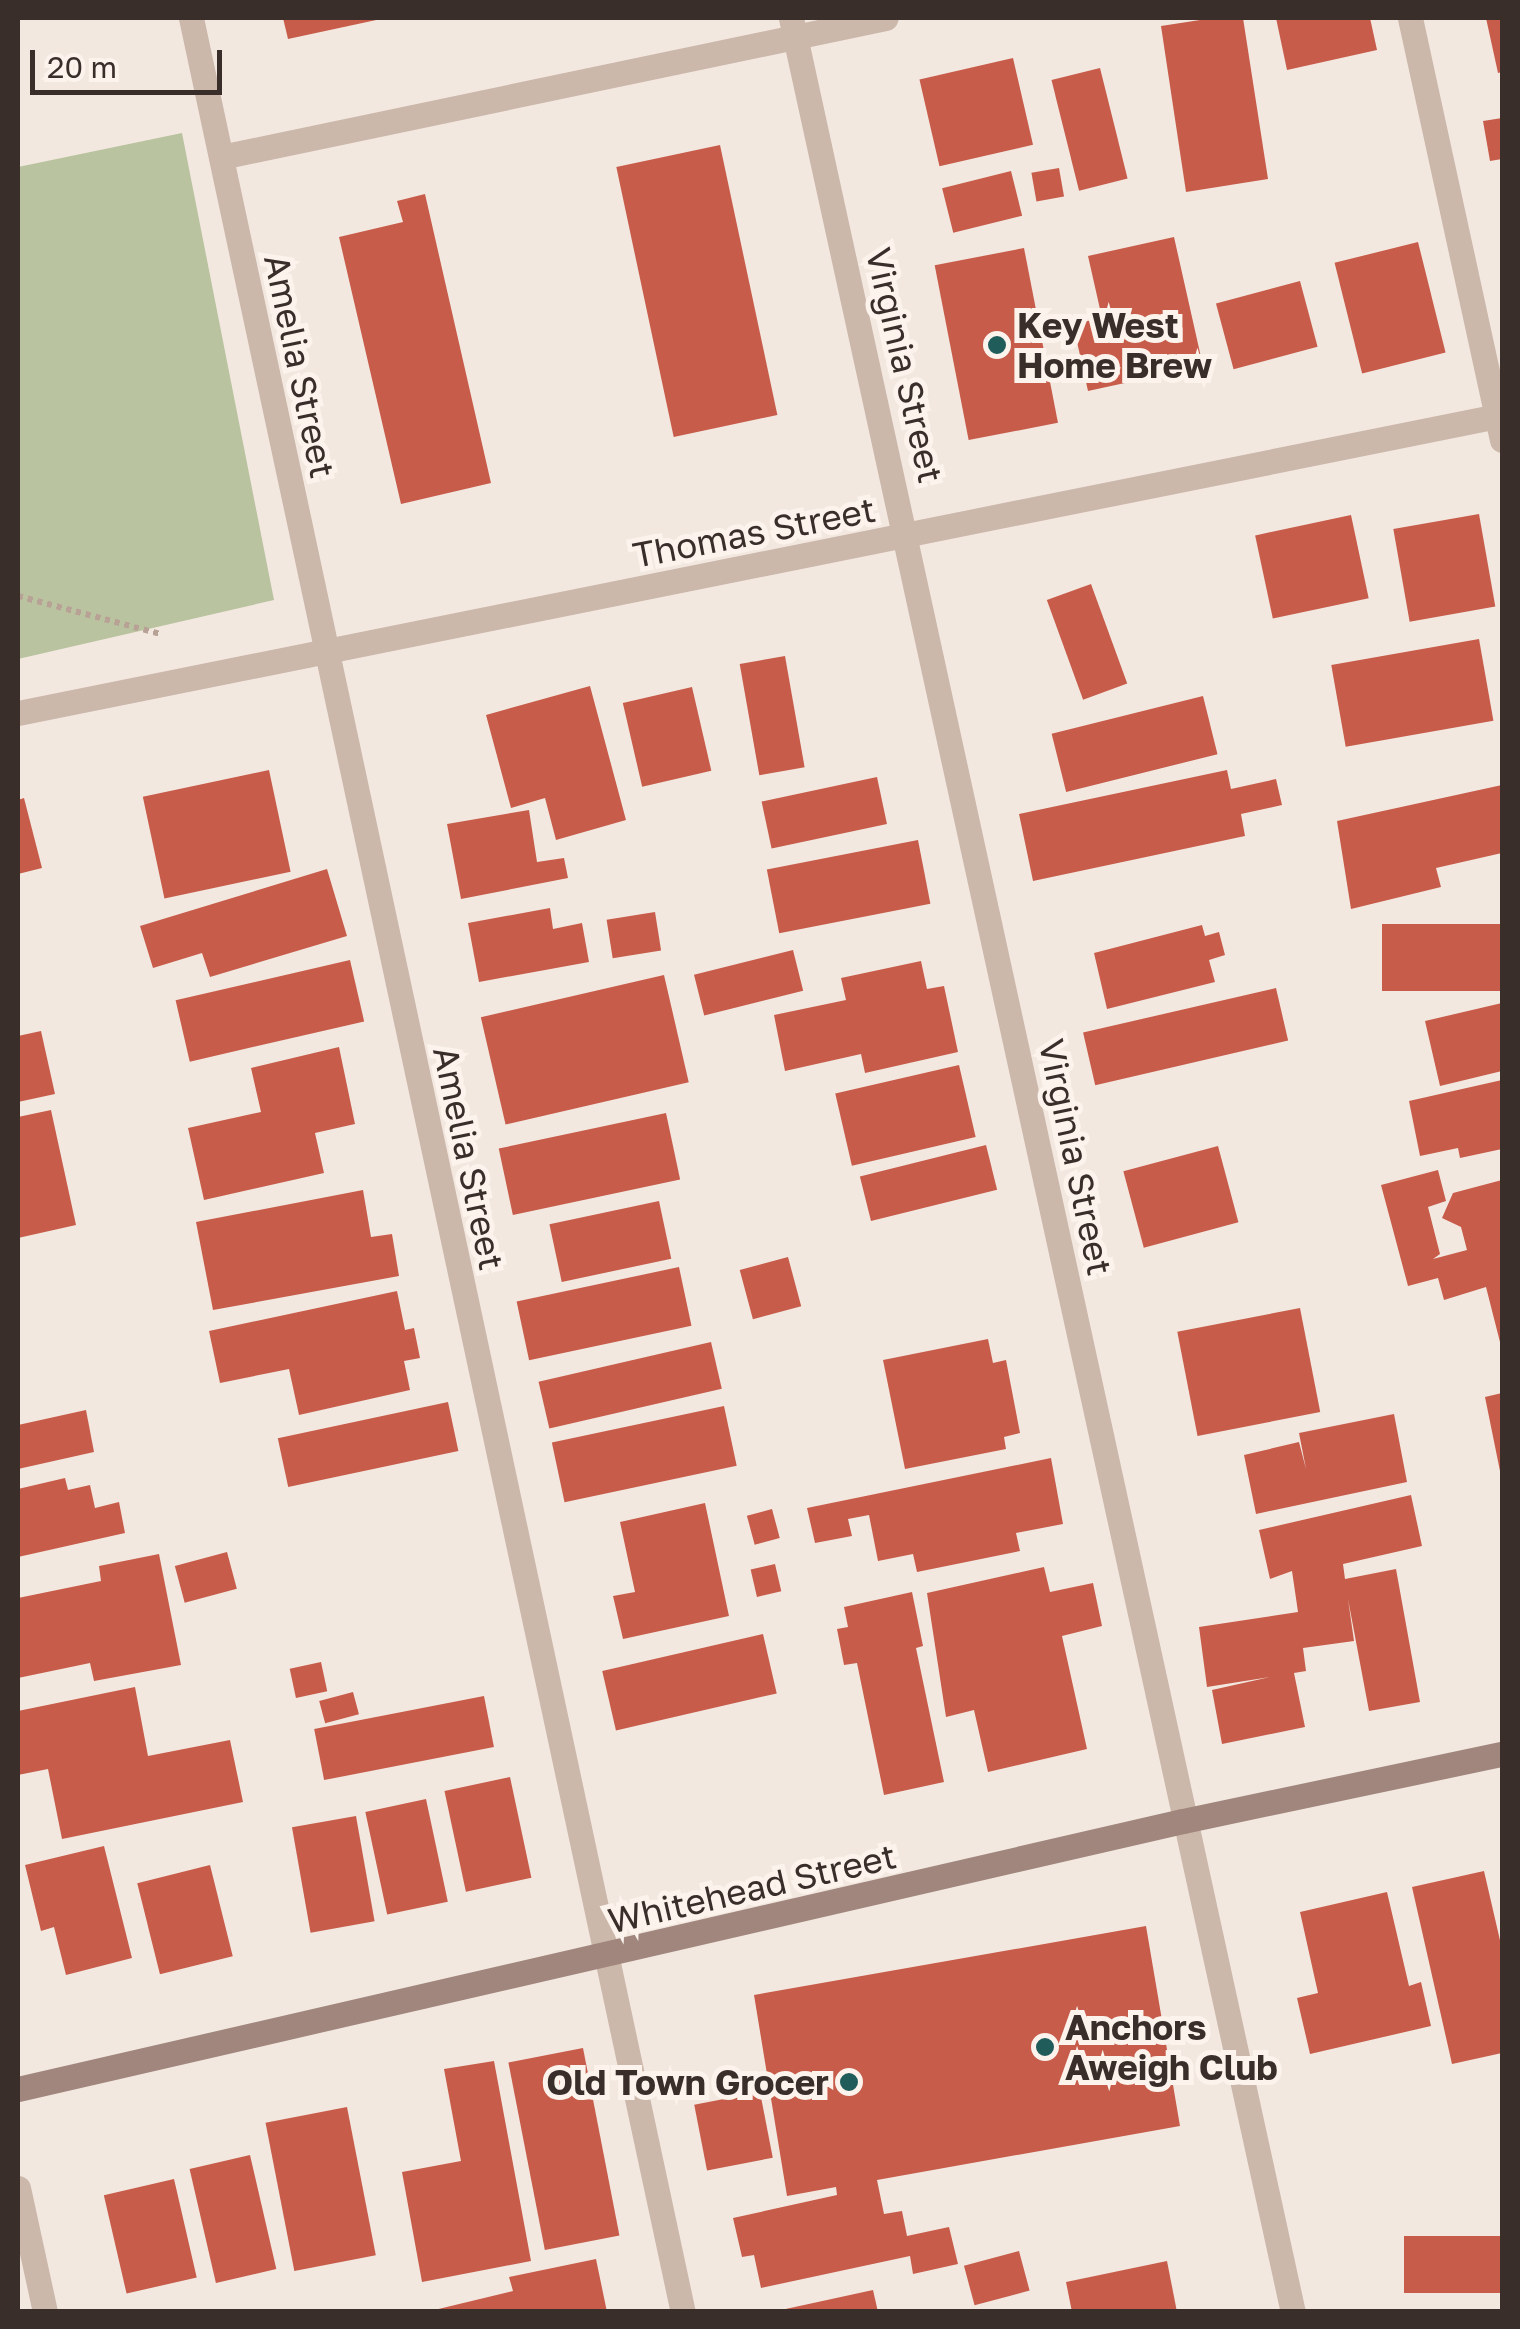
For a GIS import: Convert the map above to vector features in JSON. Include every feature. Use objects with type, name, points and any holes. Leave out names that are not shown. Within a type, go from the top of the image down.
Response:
[{"type":"street","name":"Amelia Street","points":[[191,18],[323,654],[683,2312]]},
{"type":"street","points":[[221,157],[793,26],[886,18]]},
{"type":"street","points":[[1410,18],[1501,424]]},
{"type":"street","name":"Virginia Street","points":[[793,26],[1293,2312]]},
{"type":"street","name":"Thomas Street","points":[[18,713],[1501,424]]},
{"type":"street","name":"Whitehead Street","points":[[18,2089],[607,1958],[1183,1821],[1502,1754]]},
{"type":"street","points":[[18,2188],[45,2312]]},
{"type":"path","points":[[18,596],[168,636]]},
{"type":"green space","points":[[182,133],[274,600],[18,659],[18,167]]},
{"type":"building","points":[[283,18],[381,18],[381,19],[288,39]]},
{"type":"building","points":[[1243,18],[1268,179],[1186,192],[1161,26]]},
{"type":"building","points":[[1276,18],[1370,18],[1377,50],[1287,70]]},
{"type":"building","points":[[1486,18],[1502,18],[1502,72],[1498,73]]},
{"type":"building","points":[[1013,58],[1033,145],[939,166],[919,80]]},
{"type":"building","points":[[1100,68],[1128,179],[1079,191],[1051,80]]},
{"type":"building","points":[[1502,118],[1502,159],[1490,161],[1483,121]]},
{"type":"building","points":[[720,145],[777,415],[674,437],[616,167]]},
{"type":"building","points":[[1059,168],[1064,197],[1036,201],[1031,173]]},
{"type":"building","points":[[1011,171],[1022,216],[953,233],[942,188]]},
{"type":"building","points":[[425,194],[491,483],[401,504],[339,237],[403,222],[397,201]]},
{"type":"building","points":[[1174,237],[1203,366],[1088,391],[1073,324],[1102,318],[1088,256]]},
{"type":"building","points":[[1418,242],[1446,353],[1362,373],[1335,263]]},
{"type":"building","name":"Key West Home Brew","points":[[1024,248],[1058,423],[969,440],[935,265]]},
{"type":"building","points":[[1300,281],[1318,347],[1234,369],[1216,304]]},
{"type":"building","points":[[1479,514],[1495,607],[1410,622],[1393,529]]},
{"type":"building","points":[[1351,515],[1369,598],[1273,619],[1255,535]]},
{"type":"building","points":[[1091,584],[1127,684],[1083,700],[1047,600]]},
{"type":"building","points":[[1479,639],[1493,721],[1346,747],[1331,665]]},
{"type":"building","points":[[785,656],[805,767],[759,775],[740,664]]},
{"type":"building","points":[[590,686],[626,820],[556,840],[545,798],[511,808],[486,715]]},
{"type":"building","points":[[692,687],[711,771],[642,787],[623,703]]},
{"type":"building","points":[[1203,696],[1218,754],[1066,792],[1052,734]]},
{"type":"building","points":[[269,770],[291,872],[164,899],[143,797]]},
{"type":"building","points":[[1227,770],[1231,789],[1276,779],[1282,805],[1241,814],[1245,836],[1033,881],[1019,814]]},
{"type":"building","points":[[877,777],[887,824],[772,848],[762,802]]},
{"type":"building","points":[[1502,785],[1502,853],[1436,868],[1441,887],[1351,909],[1337,821]]},
{"type":"building","points":[[24,798],[42,868],[18,874],[18,800]]},
{"type":"building","points":[[529,810],[537,862],[564,858],[568,878],[461,899],[447,824]]},
{"type":"building","points":[[918,840],[930,904],[779,933],[767,869]]},
{"type":"building","points":[[327,869],[347,936],[210,977],[202,953],[153,968],[140,926]]},
{"type":"building","points":[[550,908],[553,929],[582,923],[589,962],[479,982],[468,923]]},
{"type":"building","points":[[655,912],[661,951],[613,958],[607,920]]},
{"type":"building","points":[[1382,924],[1502,924],[1502,991],[1382,991]]},
{"type":"building","points":[[1202,925],[1205,936],[1219,932],[1225,955],[1209,960],[1215,982],[1107,1009],[1094,953]]},
{"type":"building","points":[[793,950],[803,991],[704,1015],[694,975]]},
{"type":"building","points":[[350,960],[364,1021],[190,1062],[176,1000]]},
{"type":"building","points":[[921,961],[927,989],[944,986],[958,1052],[865,1073],[861,1054],[785,1071],[774,1015],[846,1000],[841,978]]},
{"type":"building","points":[[664,975],[689,1082],[506,1124],[481,1017]]},
{"type":"building","points":[[1276,988],[1288,1041],[1095,1085],[1083,1033]]},
{"type":"building","points":[[1502,1003],[1502,1071],[1440,1086],[1425,1021]]},
{"type":"building","points":[[41,1031],[55,1094],[18,1102],[18,1036]]},
{"type":"building","points":[[339,1047],[355,1124],[315,1133],[324,1173],[204,1200],[188,1128],[261,1112],[251,1068]]},
{"type":"building","points":[[959,1065],[976,1137],[852,1166],[835,1094]]},
{"type":"building","points":[[1502,1080],[1502,1149],[1460,1158],[1458,1148],[1420,1156],[1409,1101]]},
{"type":"building","points":[[51,1110],[76,1225],[18,1238],[18,1117]]},
{"type":"building","points":[[666,1113],[680,1180],[513,1215],[499,1149]]},
{"type":"building","points":[[986,1145],[997,1190],[871,1221],[860,1176]]},
{"type":"building","points":[[1218,1146],[1238,1222],[1144,1248],[1123,1171]]},
{"type":"building","points":[[1438,1170],[1446,1201],[1428,1207],[1440,1254],[1433,1259],[1467,1250],[1461,1227],[1442,1218],[1453,1193],[1502,1180],[1502,1350],[1486,1287],[1444,1300],[1438,1278],[1408,1286],[1381,1185]]},
{"type":"building","points":[[363,1190],[371,1237],[392,1234],[399,1276],[213,1310],[196,1222]]},
{"type":"building","points":[[659,1201],[671,1259],[562,1282],[549,1224]]},
{"type":"building","points":[[788,1257],[801,1306],[753,1319],[740,1270]]},
{"type":"building","points":[[679,1267],[691,1326],[529,1360],[517,1302]]},
{"type":"building","points":[[397,1291],[405,1330],[414,1328],[420,1358],[404,1361],[410,1390],[299,1415],[289,1369],[220,1383],[209,1331]]},
{"type":"building","points":[[1300,1308],[1320,1412],[1198,1436],[1177,1332]]},
{"type":"building","points":[[988,1339],[993,1363],[1006,1360],[1020,1433],[1004,1437],[1006,1449],[905,1469],[883,1360]]},
{"type":"building","points":[[711,1342],[722,1389],[549,1429],[539,1382]]},
{"type":"building","points":[[1502,1393],[1502,1476],[1501,1476],[1485,1397]]},
{"type":"building","points":[[448,1402],[458,1451],[288,1487],[278,1438]]},
{"type":"building","points":[[724,1406],[737,1466],[565,1502],[552,1443]]},
{"type":"building","points":[[86,1410],[94,1452],[18,1469],[18,1425]]},
{"type":"building","points":[[1394,1414],[1407,1482],[1256,1514],[1244,1455],[1299,1442],[1306,1469],[1299,1433]]},
{"type":"building","points":[[1051,1458],[1063,1524],[1016,1533],[1020,1551],[917,1572],[913,1554],[878,1561],[869,1515],[848,1519],[852,1536],[815,1543],[807,1508]]},
{"type":"building","points":[[65,1478],[68,1490],[90,1485],[95,1508],[119,1502],[125,1533],[18,1557],[18,1489]]},
{"type":"building","points":[[1411,1495],[1422,1546],[1343,1564],[1345,1579],[1396,1569],[1420,1702],[1369,1711],[1348,1599],[1354,1641],[1303,1648],[1306,1671],[1294,1673],[1305,1727],[1222,1744],[1212,1690],[1270,1677],[1207,1687],[1199,1627],[1298,1612],[1292,1571],[1270,1579],[1259,1530]]},
{"type":"building","points":[[705,1503],[729,1616],[623,1639],[613,1596],[635,1592],[620,1522]]},
{"type":"building","points":[[772,1509],[780,1538],[755,1545],[747,1516]]},
{"type":"building","points":[[227,1552],[237,1589],[185,1603],[175,1566]]},
{"type":"building","points":[[159,1554],[181,1665],[94,1681],[90,1663],[18,1678],[18,1598],[101,1581],[99,1566]]},
{"type":"building","points":[[775,1564],[781,1591],[757,1597],[751,1570]]},
{"type":"building","points":[[1044,1567],[1050,1592],[1093,1583],[1102,1626],[1062,1636],[1087,1749],[988,1772],[974,1710],[946,1717],[927,1593]]},
{"type":"building","points":[[912,1592],[923,1646],[916,1648],[944,1782],[884,1795],[857,1663],[844,1665],[837,1629],[848,1627],[844,1607]]},
{"type":"building","points":[[763,1634],[777,1693],[616,1731],[602,1671]]},
{"type":"building","points":[[321,1662],[327,1691],[296,1698],[290,1669]]},
{"type":"building","points":[[135,1687],[148,1756],[230,1740],[243,1802],[62,1839],[48,1769],[18,1775],[18,1711]]},
{"type":"building","points":[[353,1692],[359,1714],[325,1723],[319,1701]]},
{"type":"building","points":[[484,1696],[494,1747],[324,1780],[314,1729]]},
{"type":"building","points":[[510,1777],[531,1878],[466,1892],[444,1791]]},
{"type":"building","points":[[426,1799],[448,1902],[387,1915],[365,1812]]},
{"type":"building","points":[[356,1816],[375,1921],[311,1933],[292,1827]]},
{"type":"building","points":[[104,1846],[132,1958],[66,1975],[54,1927],[41,1931],[25,1865]]},
{"type":"building","points":[[210,1865],[233,1956],[160,1974],[137,1883]]},
{"type":"building","points":[[1484,1871],[1502,1949],[1502,2053],[1452,2064],[1412,1887]]},
{"type":"building","points":[[1387,1892],[1409,1986],[1421,1982],[1431,2026],[1310,2054],[1297,1998],[1318,1993],[1300,1912]]},
{"type":"building","points":[[1146,1926],[1180,2126],[877,2180],[884,2214],[902,2211],[907,2236],[949,2227],[958,2264],[913,2274],[910,2256],[761,2288],[754,2255],[742,2257],[733,2218],[837,2195],[836,2187],[787,2196],[754,1995]]},
{"type":"building","points":[[583,2048],[619,2235],[545,2250],[508,2063]]},
{"type":"building","points":[[494,2061],[531,2261],[422,2282],[402,2172],[461,2161],[444,2069]]},
{"type":"building","points":[[760,2092],[773,2158],[707,2171],[694,2105]]},
{"type":"building","points":[[347,2107],[376,2255],[294,2271],[266,2123]]},
{"type":"building","points":[[250,2155],[276,2269],[216,2283],[190,2169]]},
{"type":"building","points":[[174,2179],[197,2277],[127,2294],[104,2195]]},
{"type":"building","points":[[1404,2236],[1502,2236],[1502,2293],[1404,2293]]},
{"type":"building","points":[[1019,2251],[1030,2291],[975,2305],[964,2266]]},
{"type":"building","points":[[596,2259],[607,2312],[426,2312],[513,2291],[509,2277]]},
{"type":"building","points":[[1167,2261],[1177,2312],[1072,2312],[1066,2282]]},
{"type":"building","points":[[873,2290],[878,2312],[781,2310]]},
{"type":"place","name":"Key West Home Brew","points":[[997,345]]},
{"type":"place","name":"Anchors Aweigh Club","points":[[1045,2047]]},
{"type":"place","name":"Old Town Grocer","points":[[849,2082]]}]
